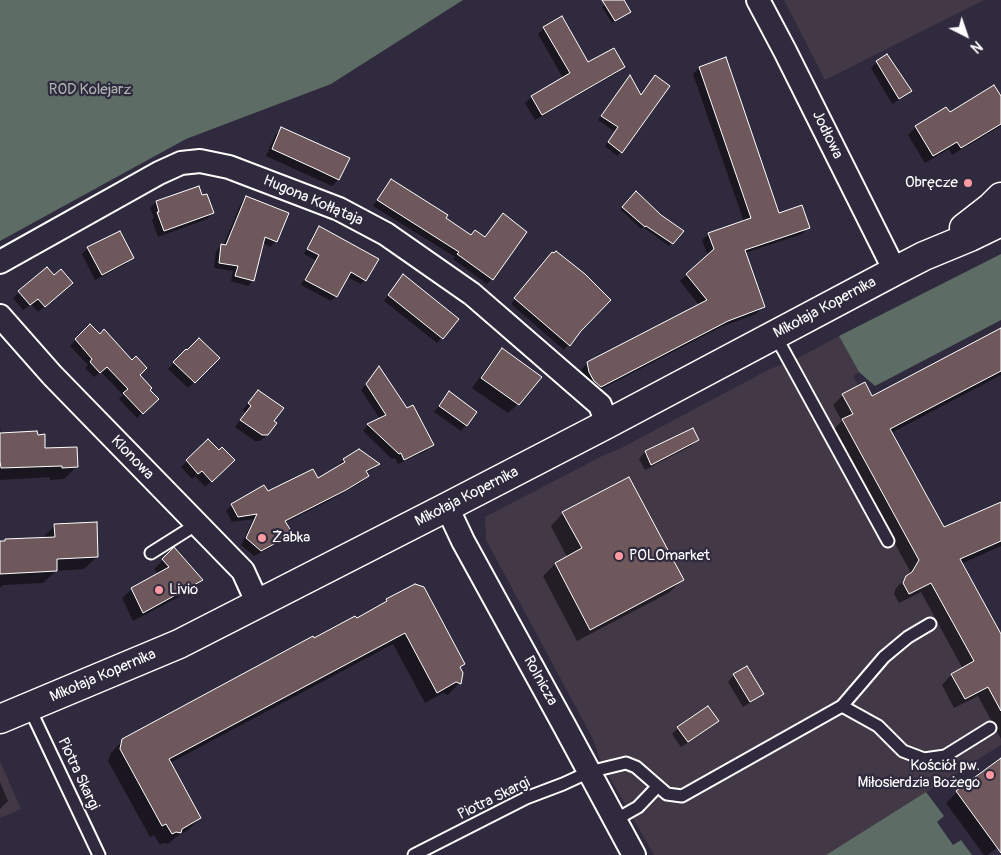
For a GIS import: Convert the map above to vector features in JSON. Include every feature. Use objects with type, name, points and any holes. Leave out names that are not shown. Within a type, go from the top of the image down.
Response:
[{"type":"street","name":"Jodłowa","points":[[758,0],[895,271]]},
{"type":"street","name":"Hugona Kołłątaja","points":[[0,262],[159,173],[181,163],[200,161],[229,167],[339,209],[386,234],[479,300],[600,405],[607,424]]},
{"type":"street","name":"Mikołaja Kopernika","points":[[924,256],[992,207],[1001,197]]},
{"type":"street","name":"Mikołaja Kopernika","points":[[0,719],[179,644],[447,508],[924,256],[1001,222]]},
{"type":"street","name":"Klonowa","points":[[0,316],[52,375],[243,571],[258,604]]},
{"type":"street","name":"Rolnicza","points":[[447,508],[463,541],[634,855]]},
{"type":"lane","points":[[775,335],[888,541]]},
{"type":"lane","points":[[151,553],[197,524]]},
{"type":"lane","points":[[930,624],[908,637],[884,657],[842,706],[878,726],[903,751],[924,759],[945,756],[990,728]]},
{"type":"lane","name":"Piotra Skargi","points":[[414,855],[526,798],[589,772],[626,763],[636,767],[667,794],[682,796],[842,706]]},
{"type":"lane","name":"Piotra Skargi","points":[[29,707],[100,855]]},
{"type":"lane","points":[[615,820],[638,807],[658,786]]},
{"type":"shaded area","points":[[784,0],[984,0],[825,80]]},
{"type":"shaded area","points":[[839,336],[859,372],[853,376],[1001,643],[1001,745],[826,855],[654,855],[610,778],[599,757],[593,739],[486,540],[485,517],[770,369],[800,357]]},
{"type":"shaded area","points":[[0,761],[21,809],[0,818]]},
{"type":"green space","name":"ROD Kolejarz","points":[[0,0],[463,0],[331,84],[186,139],[0,241]]},
{"type":"green space","points":[[1001,254],[1001,320],[875,386],[859,372],[839,336]]},
{"type":"green space","points":[[926,792],[944,816],[937,822],[953,845],[961,840],[972,855],[826,855]]},
{"type":"building","points":[[602,0],[624,0],[631,12],[615,21]]},
{"type":"building","points":[[562,16],[588,62],[614,48],[625,67],[542,115],[531,96],[570,73],[543,27]]},
{"type":"building","points":[[887,54],[912,91],[899,99],[876,61]]},
{"type":"building","points":[[726,57],[779,213],[802,205],[810,228],[745,250],[765,307],[728,321],[601,387],[594,381],[589,372],[587,362],[707,300],[686,274],[714,249],[708,233],[751,218],[699,67]]},
{"type":"building","points":[[630,75],[641,95],[655,75],[670,86],[622,153],[608,142],[618,127],[601,116]]},
{"type":"building","points":[[994,85],[1001,96],[1001,124],[961,148],[957,142],[933,156],[915,126],[946,107],[950,112]]},
{"type":"building","points":[[281,127],[350,158],[339,180],[272,149]]},
{"type":"building","points":[[391,179],[448,215],[446,218],[471,235],[475,230],[485,237],[503,213],[527,232],[493,280],[457,254],[459,252],[377,200]]},
{"type":"building","points":[[199,186],[202,195],[207,194],[214,213],[164,231],[157,212],[159,212],[156,201]]},
{"type":"building","points":[[636,191],[661,215],[684,231],[673,244],[645,227],[622,207]]},
{"type":"building","points":[[246,196],[289,213],[277,242],[265,237],[254,281],[235,276],[238,266],[219,263],[221,244],[226,245]]},
{"type":"building","points":[[319,226],[379,259],[366,281],[351,272],[337,297],[305,280],[319,255],[307,249]]},
{"type":"building","points":[[120,231],[134,258],[102,275],[87,247]]},
{"type":"building","points":[[556,251],[585,274],[611,300],[581,331],[570,346],[514,298],[552,252]]},
{"type":"building","points":[[47,267],[54,275],[61,269],[73,283],[45,307],[38,299],[30,305],[18,291]]},
{"type":"building","points":[[403,274],[459,319],[443,339],[388,295]]},
{"type":"building","points":[[90,324],[100,334],[104,329],[132,360],[136,356],[147,368],[140,375],[159,399],[143,414],[123,393],[128,389],[107,367],[100,373],[90,362],[92,359],[75,339]]},
{"type":"building","points":[[1001,328],[1001,371],[890,429],[944,527],[1001,502],[1001,541],[960,559],[1001,634],[1001,711],[988,687],[965,699],[951,674],[974,661],[931,583],[909,594],[903,583],[906,576],[912,572],[919,560],[842,419],[853,414],[842,394],[865,382],[872,396]]},
{"type":"building","points":[[199,338],[220,358],[195,383],[173,362]]},
{"type":"building","points":[[502,348],[542,377],[519,405],[481,378]]},
{"type":"building","points":[[379,366],[407,408],[413,405],[434,445],[404,460],[401,453],[399,454],[367,424],[386,415],[366,384]]},
{"type":"building","points":[[258,390],[284,408],[274,421],[277,423],[268,435],[262,435],[240,420],[251,406],[248,403]]},
{"type":"building","points":[[449,391],[477,412],[467,426],[439,406]]},
{"type":"building","points":[[693,428],[699,440],[651,465],[645,451]]},
{"type":"building","points":[[37,431],[38,435],[45,434],[45,448],[77,447],[78,467],[1,468],[0,433]]},
{"type":"building","points":[[208,439],[219,450],[222,447],[235,460],[212,482],[202,471],[198,474],[186,460]]},
{"type":"building","points":[[359,449],[380,464],[366,471],[369,476],[285,521],[293,534],[261,551],[246,538],[257,514],[238,517],[231,504],[264,485],[268,491],[313,469],[318,478],[345,462],[343,459]]},
{"type":"building","name":"POLOmarket","points":[[629,477],[684,580],[590,630],[555,563],[582,548],[562,512]]},
{"type":"building","points":[[97,522],[98,557],[57,559],[57,571],[0,574],[0,541],[5,541],[5,539],[55,537],[54,524]]},
{"type":"building","points":[[174,547],[203,580],[143,613],[131,588],[169,567],[162,559]]},
{"type":"building","points":[[415,584],[424,587],[465,664],[460,667],[463,673],[461,684],[456,682],[437,693],[405,633],[169,759],[201,818],[182,829],[181,833],[176,832],[172,834],[166,824],[162,826],[120,749],[122,739],[313,636],[314,638],[355,616],[357,618],[387,601],[386,599]]},
{"type":"building","points":[[747,666],[764,694],[750,702],[733,674]]},
{"type":"building","points":[[708,706],[719,721],[688,742],[677,727]]},
{"type":"building","name":"Kościół pw. Miłosierdzia Bożego","points":[[1001,758],[1001,853],[956,791]]},
{"type":"place","name":"Obręcze","points":[[968,183]]},
{"type":"place","name":"Żabka","points":[[262,538]]},
{"type":"place","name":"POLOmarket","points":[[619,556]]},
{"type":"place","name":"Livio","points":[[159,590]]},
{"type":"place","name":"Kościół pw. Miłosierdzia Bożego","points":[[990,775]]}]
